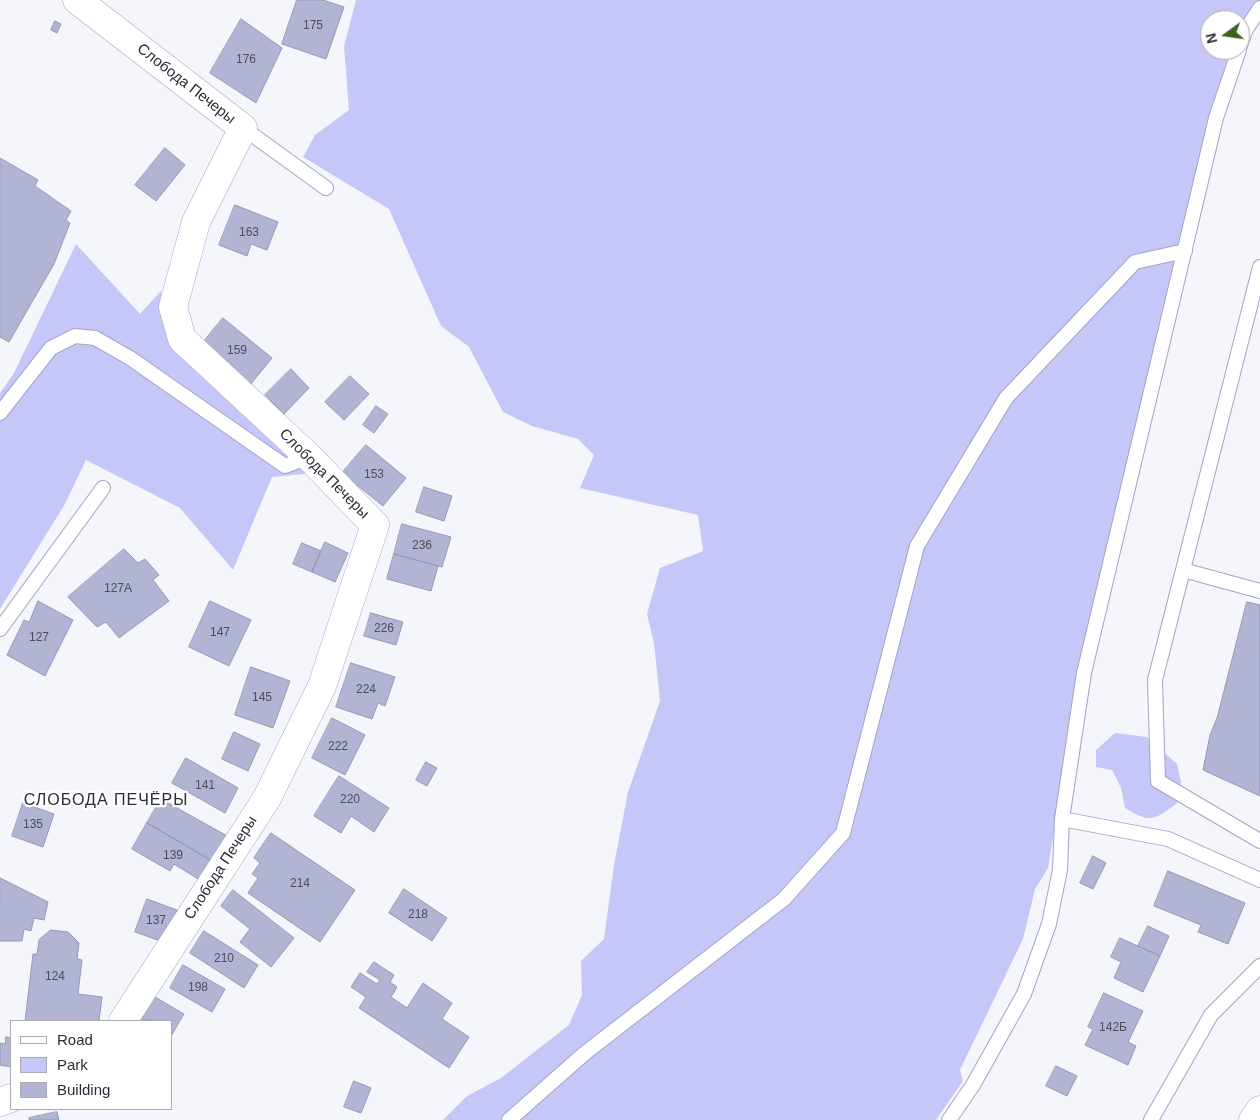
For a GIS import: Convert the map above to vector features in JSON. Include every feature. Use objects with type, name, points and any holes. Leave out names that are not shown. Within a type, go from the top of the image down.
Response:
[{"type":"street","name":"Слобода Печеры","points":[[77,0],[243,128],[196,222],[173,307],[182,339],[309,457],[376,525],[322,686],[267,798],[124,1020]]},
{"type":"street","points":[[1253,1120],[1260,1110]]},
{"type":"lane","points":[[1250,23],[1260,8]]},
{"type":"lane","points":[[949,1120],[973,1085],[1024,994],[1049,924],[1060,870],[1062,819],[1084,673],[1216,118],[1235,60]]},
{"type":"lane","points":[[243,128],[326,188]]},
{"type":"lane","points":[[509,1120],[584,1053],[784,899],[843,833],[918,546],[1006,398],[1135,262],[1185,251]]},
{"type":"lane","points":[[1260,267],[1155,680],[1158,781],[1260,841]]},
{"type":"lane","points":[[0,413],[51,348],[75,336],[95,338],[130,358],[285,466],[309,457]]},
{"type":"lane","points":[[0,629],[103,488]]},
{"type":"lane","points":[[1182,570],[1260,591]]},
{"type":"lane","points":[[1062,819],[1168,839],[1260,880]]},
{"type":"lane","points":[[1151,1120],[1211,1015],[1260,966]]},
{"type":"green space","points":[[356,0],[1258,0],[1250,14],[1250,10],[1200,10],[1200,60],[1229,60],[1212,106],[1079,678],[1048,868],[1035,889],[1023,939],[960,1070],[963,1081],[936,1120],[443,1120],[467,1096],[501,1078],[569,1025],[582,995],[581,961],[604,939],[614,865],[628,792],[660,701],[654,643],[647,614],[660,568],[703,551],[698,515],[580,488],[594,455],[578,439],[532,426],[503,412],[469,347],[441,326],[389,209],[303,157],[315,135],[349,110],[344,46]]},
{"type":"green space","points":[[76,244],[140,314],[161,291],[171,347],[314,473],[272,477],[233,570],[180,508],[86,460],[65,504],[0,609],[0,393],[14,373]]},
{"type":"green space","points":[[1115,733],[1147,737],[1177,764],[1181,782],[1177,803],[1163,813],[1151,818],[1140,816],[1125,808],[1121,788],[1112,770],[1096,767],[1096,750]]},
{"type":"building","points":[[297,0],[323,0],[344,7],[326,59],[282,44]]},
{"type":"building","points":[[241,19],[282,48],[256,103],[210,73]]},
{"type":"building","points":[[55,21],[61,24],[57,33],[51,30]]},
{"type":"building","points":[[165,148],[185,165],[156,201],[135,185]]},
{"type":"building","points":[[0,158],[38,180],[35,186],[71,211],[66,220],[70,223],[54,264],[9,342],[0,337]]},
{"type":"building","points":[[235,205],[278,222],[267,250],[251,244],[247,256],[219,245]]},
{"type":"building","points":[[223,318],[272,358],[250,385],[201,345]]},
{"type":"building","points":[[291,369],[309,388],[284,414],[265,395]]},
{"type":"building","points":[[350,376],[369,394],[344,420],[325,402]]},
{"type":"building","points":[[376,406],[388,414],[374,433],[363,425]]},
{"type":"building","points":[[366,445],[406,478],[383,506],[342,473]]},
{"type":"building","points":[[424,487],[452,496],[444,521],[416,512]]},
{"type":"building","points":[[402,524],[451,537],[442,567],[394,554]]},
{"type":"building","points":[[325,542],[348,553],[335,582],[312,572]]},
{"type":"building","points":[[302,543],[321,551],[312,572],[293,564]]},
{"type":"building","points":[[124,549],[138,563],[145,559],[159,575],[153,580],[169,601],[119,638],[106,622],[97,627],[68,597]]},
{"type":"building","points":[[394,554],[438,566],[431,591],[387,579]]},
{"type":"building","points":[[38,601],[73,620],[45,676],[7,655],[24,620],[29,622]]},
{"type":"building","points":[[210,601],[251,620],[229,666],[189,647]]},
{"type":"building","points":[[1247,602],[1260,605],[1260,796],[1203,770],[1210,735],[1217,718]]},
{"type":"building","points":[[371,613],[403,622],[396,645],[364,636]]},
{"type":"building","points":[[351,663],[395,677],[385,706],[378,703],[372,719],[336,707]]},
{"type":"building","points":[[251,667],[290,681],[273,728],[235,715]]},
{"type":"building","points":[[332,718],[365,735],[345,775],[312,758]]},
{"type":"building","points":[[234,732],[260,744],[248,771],[222,759]]},
{"type":"building","points":[[186,758],[238,788],[225,813],[172,783]]},
{"type":"building","points":[[426,762],[437,768],[427,786],[416,780]]},
{"type":"building","points":[[339,776],[389,808],[374,832],[351,816],[341,833],[314,816]]},
{"type":"building","points":[[161,799],[229,837],[214,862],[147,823]]},
{"type":"building","points":[[23,803],[54,814],[43,847],[12,836]]},
{"type":"building","points":[[147,823],[214,862],[203,882],[174,864],[170,871],[132,849]]},
{"type":"building","points":[[271,833],[355,890],[320,942],[248,893],[258,878],[252,874],[260,863],[254,858]]},
{"type":"building","points":[[1093,856],[1106,863],[1093,889],[1080,883]]},
{"type":"building","points":[[1168,871],[1245,903],[1228,944],[1198,932],[1201,925],[1154,906]]},
{"type":"building","points":[[0,878],[48,902],[44,920],[34,918],[31,931],[24,929],[22,941],[0,941]]},
{"type":"building","points":[[404,889],[447,918],[432,941],[389,913]]},
{"type":"building","points":[[233,890],[294,938],[271,967],[240,942],[250,929],[221,906]]},
{"type":"building","points":[[147,899],[177,910],[166,943],[135,932]]},
{"type":"building","points":[[1148,926],[1169,936],[1160,956],[1138,946]]},
{"type":"building","points":[[51,930],[68,932],[79,943],[77,959],[82,960],[78,994],[102,997],[99,1020],[25,1020],[33,954],[37,954],[39,940]]},
{"type":"building","points":[[204,931],[258,965],[244,988],[190,953]]},
{"type":"building","points":[[1120,938],[1160,956],[1143,992],[1114,978],[1121,962],[1111,957]]},
{"type":"building","points":[[374,962],[394,975],[390,982],[397,987],[391,997],[407,1008],[423,983],[452,1003],[442,1019],[469,1037],[449,1068],[359,1008],[366,997],[351,987],[360,973],[377,984],[380,980],[367,972]]},
{"type":"building","points":[[183,965],[225,989],[212,1012],[170,988]]},
{"type":"building","points":[[1104,993],[1143,1011],[1128,1042],[1136,1046],[1128,1065],[1085,1045],[1093,1029],[1088,1027]]},
{"type":"building","points":[[155,997],[184,1014],[172,1034],[172,1020],[142,1020]]},
{"type":"building","points":[[6,1037],[10,1038],[10,1067],[0,1065],[0,1043],[5,1044]]},
{"type":"building","points":[[1056,1066],[1077,1076],[1067,1096],[1046,1086]]},
{"type":"building","points":[[354,1081],[371,1088],[361,1113],[344,1107]]},
{"type":"building","points":[[57,1112],[59,1120],[29,1120],[29,1118]]},
{"type":"district","name":"СЛОБОДА ПЕЧЁРЫ","points":[[106,801]]}]
